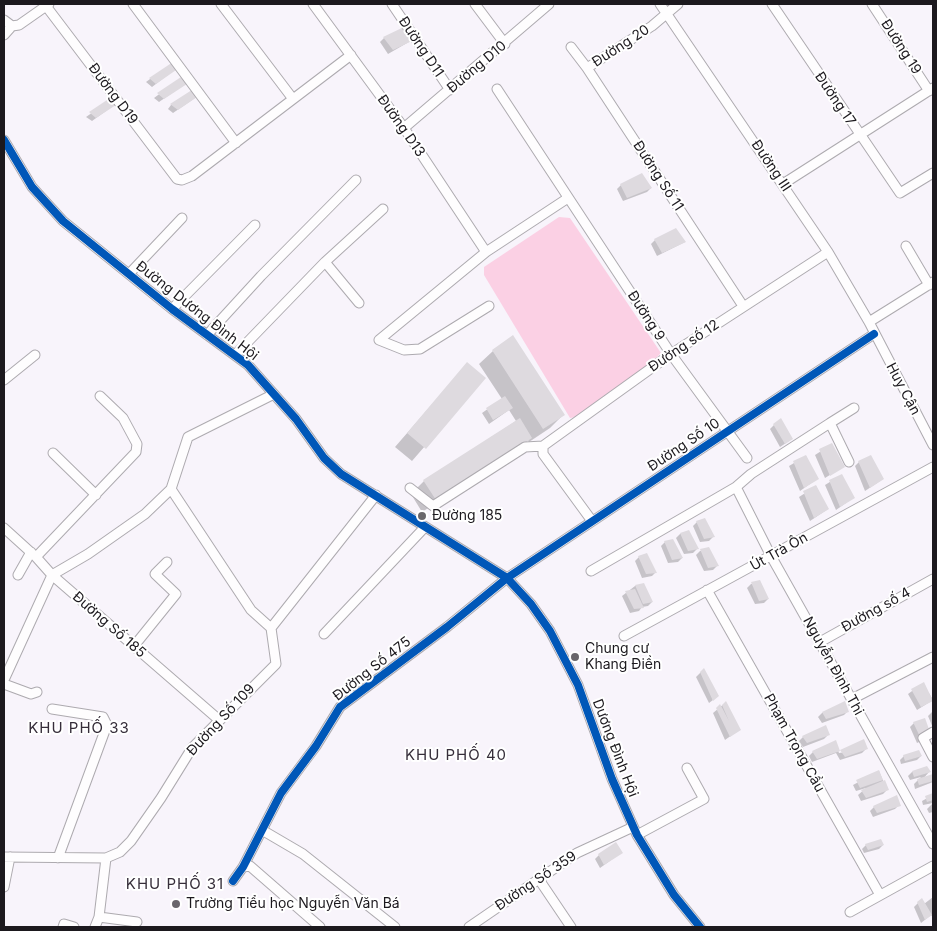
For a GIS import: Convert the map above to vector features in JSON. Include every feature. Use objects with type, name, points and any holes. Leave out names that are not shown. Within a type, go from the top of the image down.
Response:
[{"type":"street","points":[[133,4],[236,142],[351,56]]},
{"type":"street","points":[[221,4],[293,99]]},
{"type":"street","name":"Đường D13","points":[[313,4],[404,128],[486,252]]},
{"type":"street","name":"Đường D11","points":[[392,4],[450,90]]},
{"type":"street","points":[[475,4],[505,44]]},
{"type":"street","name":"Đường D10","points":[[404,128],[505,44],[549,4]]},
{"type":"street","name":"Đường III","points":[[660,4],[828,252],[869,322],[874,334]]},
{"type":"street","name":"Đường 20","points":[[587,68],[652,26],[678,4]]},
{"type":"street","name":"Đường 17","points":[[772,4],[900,193],[933,173]]},
{"type":"street","name":"Đường 19","points":[[872,4],[931,90]]},
{"type":"street","points":[[4,35],[12,26],[23,22],[48,5]]},
{"type":"street","name":"Đường D19","points":[[48,5],[177,179],[182,180],[192,176],[236,142]]},
{"type":"street","points":[[4,20],[12,26]]},
{"type":"street","name":"Đường Số 11","points":[[571,47],[587,68],[743,306]]},
{"type":"street","name":"Đường 9","points":[[497,89],[671,354],[747,458]]},
{"type":"street","points":[[783,184],[931,90]]},
{"type":"street","name":"Đường Dương Đình Hội","points":[[4,140],[32,187],[63,221],[172,309],[248,365],[296,419],[324,458],[341,474],[508,578]]},
{"type":"street","points":[[207,335],[261,276],[356,180]]},
{"type":"street","points":[[488,306],[420,349],[404,350],[379,340],[486,252],[568,198]]},
{"type":"street","points":[[235,355],[325,262],[383,209]]},
{"type":"street","points":[[129,274],[182,218]]},
{"type":"street","points":[[172,309],[255,225]]},
{"type":"street","points":[[869,322],[931,284],[906,246]]},
{"type":"street","name":"Đường số 12","points":[[544,446],[671,354],[828,252]]},
{"type":"street","points":[[325,262],[359,303]]},
{"type":"street","name":"Đường Số 10","points":[[508,578],[874,334]]},
{"type":"street","name":"Huy Cận","points":[[874,334],[933,445]]},
{"type":"street","points":[[4,380],[35,354]]},
{"type":"street","points":[[37,692],[31,694],[4,682],[52,575],[88,554],[145,514],[171,489],[188,437],[274,394]]},
{"type":"street","points":[[18,575],[34,554],[96,495],[136,452],[137,444],[122,418],[100,396]]},
{"type":"street","points":[[590,571],[736,487],[751,474],[854,408]]},
{"type":"street","points":[[830,423],[849,462]]},
{"type":"street","points":[[410,488],[433,506],[525,447],[544,446],[543,454],[592,521]]},
{"type":"street","points":[[53,453],[96,495]]},
{"type":"street","name":"Út Trà Ôn","points":[[624,636],[933,467]]},
{"type":"street","name":"Nguyễn Đình Thi","points":[[736,487],[771,556],[933,844]]},
{"type":"street","points":[[171,489],[251,610],[271,628],[329,552],[376,496]]},
{"type":"street","points":[[324,634],[425,527]]},
{"type":"street","name":"Đường Số 185","points":[[4,528],[34,554],[52,575],[218,719]]},
{"type":"street","points":[[134,646],[176,594],[156,574],[167,562]]},
{"type":"street","name":"Đường Số 475","points":[[232,881],[242,867],[281,793],[316,746],[340,707],[447,627],[508,578]]},
{"type":"street","name":"Dương Đình Hội","points":[[508,578],[531,604],[550,631],[578,685],[612,779],[635,831],[674,895],[700,927]]},
{"type":"street","name":"Đường số 4","points":[[820,642],[933,579]]},
{"type":"street","name":"Phạm Trọng Cầu","points":[[707,590],[880,896]]},
{"type":"street","name":"Đường Số 109","points":[[106,858],[120,852],[131,841],[161,798],[192,748],[218,719],[276,664],[271,628]]},
{"type":"street","points":[[852,699],[933,657]]},
{"type":"street","points":[[52,709],[104,717],[107,725],[58,858]]},
{"type":"street","points":[[933,732],[923,738],[933,757]]},
{"type":"street","name":"Đường Số 359","points":[[469,927],[576,853],[635,831],[704,799],[687,768]]},
{"type":"street","points":[[262,830],[303,854],[395,927]]},
{"type":"street","points":[[4,887],[7,857],[106,858],[95,927]]},
{"type":"street","points":[[242,867],[250,866],[320,927]]},
{"type":"street","points":[[850,912],[933,866]]},
{"type":"street","points":[[538,878],[571,927]]},
{"type":"street","points":[[98,917],[137,922]]},
{"type":"street","points":[[64,927],[64,924],[74,927]]},
{"type":"shaded area","points":[[559,217],[570,218],[661,353],[652,362],[576,417],[570,418],[484,275],[484,267]]},
{"type":"building","points":[[406,26],[416,39],[393,50],[383,37]]},
{"type":"building","points":[[173,62],[179,68],[156,84],[149,78]]},
{"type":"building","points":[[181,77],[187,84],[164,99],[157,93]]},
{"type":"building","points":[[195,88],[200,95],[178,110],[170,104]]},
{"type":"building","points":[[113,96],[119,103],[96,118],[89,112]]},
{"type":"building","points":[[642,173],[652,188],[627,198],[620,184]]},
{"type":"building","points":[[676,228],[686,242],[662,253],[654,239]]},
{"type":"building","points":[[513,335],[565,415],[543,429],[492,350]]},
{"type":"building","points":[[467,362],[486,378],[426,449],[407,433]]},
{"type":"building","points":[[505,396],[513,408],[493,420],[486,408]]},
{"type":"building","points":[[520,418],[532,438],[436,500],[423,480]]},
{"type":"building","points":[[781,418],[793,439],[785,444],[773,424]]},
{"type":"building","points":[[832,443],[845,467],[830,476],[819,449]]},
{"type":"building","points":[[806,455],[819,479],[804,488],[793,461]]},
{"type":"building","points":[[871,455],[884,479],[870,488],[858,461]]},
{"type":"building","points":[[842,474],[855,498],[840,507],[829,480]]},
{"type":"building","points":[[816,485],[829,509],[814,518],[803,491]]},
{"type":"building","points":[[705,518],[715,537],[704,539],[696,521]]},
{"type":"building","points":[[689,530],[699,549],[688,551],[680,533]]},
{"type":"building","points":[[673,539],[683,558],[672,560],[664,541]]},
{"type":"building","points":[[709,547],[719,566],[708,568],[700,549]]},
{"type":"building","points":[[647,553],[657,573],[646,574],[638,556]]},
{"type":"building","points":[[760,580],[769,599],[759,601],[751,582]]},
{"type":"building","points":[[644,583],[653,602],[643,604],[635,585]]},
{"type":"building","points":[[635,589],[644,608],[634,609],[625,591]]},
{"type":"building","points":[[704,668],[719,696],[713,701],[700,672]]},
{"type":"building","points":[[924,682],[933,701],[921,707],[911,689]]},
{"type":"building","points":[[726,701],[741,730],[730,737],[716,708],[720,704],[729,721],[722,705]]},
{"type":"building","points":[[845,701],[849,712],[826,719],[822,712]]},
{"type":"building","points":[[925,718],[931,735],[921,739],[913,722]]},
{"type":"building","points":[[826,725],[830,735],[807,743],[802,736]]},
{"type":"building","points":[[864,739],[868,749],[845,757],[840,750]]},
{"type":"building","points":[[836,740],[840,751],[817,759],[812,751]]},
{"type":"building","points":[[919,750],[922,756],[905,761],[903,755]]},
{"type":"building","points":[[927,766],[931,772],[914,777],[912,771]]},
{"type":"building","points":[[879,770],[883,780],[860,788],[856,780]]},
{"type":"building","points":[[933,774],[933,781],[919,785],[917,779]]},
{"type":"building","points":[[885,780],[889,790],[866,798],[861,790]]},
{"type":"building","points":[[933,793],[933,800],[927,802],[925,796]]},
{"type":"building","points":[[897,795],[901,806],[877,813],[873,806]]},
{"type":"building","points":[[881,839],[884,845],[868,850],[865,844]]},
{"type":"building","points":[[616,842],[623,853],[604,865],[598,854]]},
{"type":"building","points":[[922,898],[932,915],[925,920],[917,902]]},
{"type":"cycle path","points":[[4,140],[32,187],[63,221],[172,309],[248,365],[296,419],[324,458],[341,474],[507,578],[531,604],[550,631],[578,685],[612,779],[637,835],[674,895],[700,927]]},
{"type":"cycle path","points":[[233,881],[243,867],[281,793],[316,746],[340,707],[447,627],[507,578],[874,334]]},
{"type":"place","name":"Đường 185","points":[[422,516]]},
{"type":"place","name":"Chung cư Khang Điền","points":[[575,657]]},
{"type":"place","name":"Trường Tiểu học Nguyễn Văn Bá","points":[[176,904]]},
{"type":"district","name":"KHU PHỐ 33","points":[[79,728]]},
{"type":"district","name":"KHU PHỐ 40","points":[[456,755]]},
{"type":"district","name":"KHU PHỐ 31","points":[[175,884]]}]
